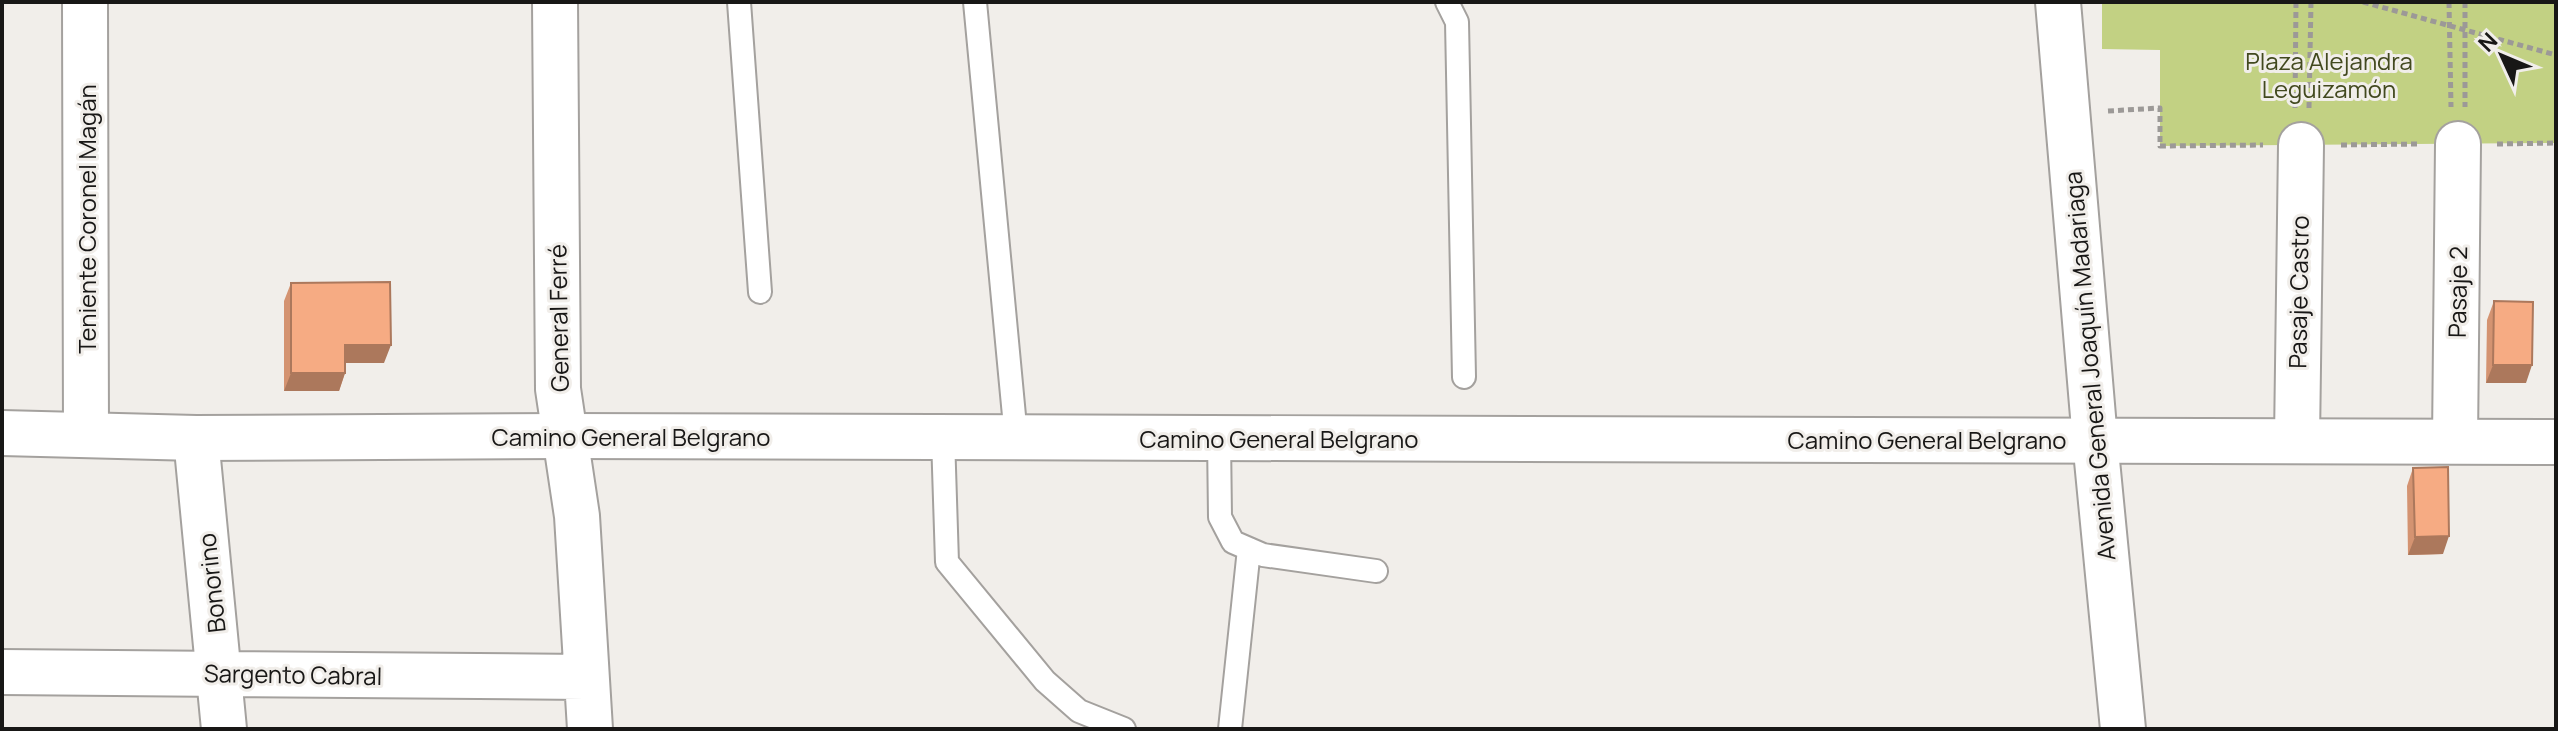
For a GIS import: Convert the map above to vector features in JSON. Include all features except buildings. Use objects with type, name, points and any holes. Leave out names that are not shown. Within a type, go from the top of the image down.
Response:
[{"type":"street","name":"Teniente Coronel Magán","points":[[85,2],[86,435]]},
{"type":"street","name":"General Ferré","points":[[555,2],[558,389],[577,516],[590,729]]},
{"type":"street","name":"Avenida General Joaquín Madariaga","points":[[2058,2],[2123,729]]},
{"type":"street","name":"Pasaje Castro","points":[[2297,440],[2302,124]]},
{"type":"street","name":"Pasaje 2","points":[[2455,441],[2458,125]]},
{"type":"street","name":"Camino General Belgrano","points":[[2,433],[196,438],[565,436],[2556,442]]},
{"type":"street","name":"Bonorino","points":[[196,438],[224,729]]},
{"type":"street","name":"Sargento Cabral","points":[[2,672],[585,677]]},
{"type":"lane","points":[[739,2],[760,292]]},
{"type":"lane","points":[[975,2],[1016,437]]},
{"type":"lane","points":[[1447,2],[1457,22],[1464,377]]},
{"type":"lane","points":[[943,437],[947,562],[1045,681],[1079,711],[1124,729]]},
{"type":"lane","points":[[1219,438],[1220,517],[1233,542],[1263,555],[1376,571]]},
{"type":"lane","points":[[1230,729],[1249,549]]},
{"type":"path","points":[[2296,2],[2302,124]]},
{"type":"path","points":[[2302,124],[2311,2]]},
{"type":"path","points":[[2363,2],[2556,55]]},
{"type":"path","points":[[2449,2],[2458,125]]},
{"type":"path","points":[[2458,125],[2465,2]]},
{"type":"green space","name":"Plaza Alejandra Leguizamón","points":[[2102,2],[2556,2],[2556,143],[2160,146],[2160,50],[2102,49]]}]
